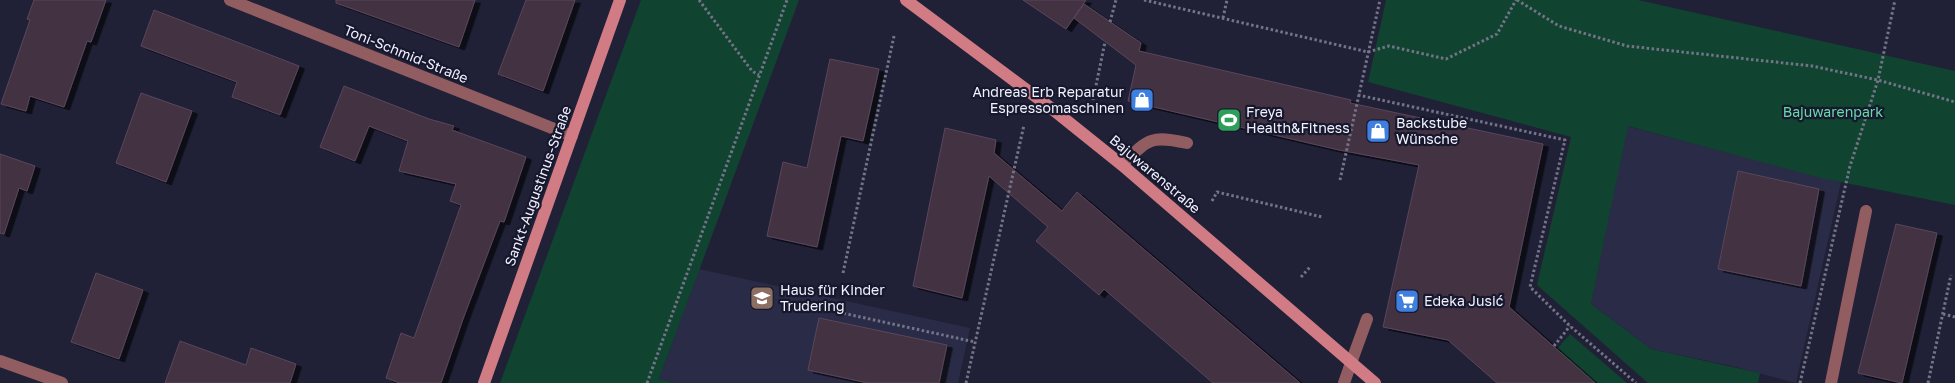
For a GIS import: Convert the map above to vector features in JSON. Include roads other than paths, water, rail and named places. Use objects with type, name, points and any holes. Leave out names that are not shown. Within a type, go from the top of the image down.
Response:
[{"type":"main road","name":"Sankt-Augustinus-Straße","points":[[484,383],[620,0]]},
{"type":"main road","name":"Bajuwarenstraße","points":[[906,0],[1051,108],[1122,165],[1375,383]]},
{"type":"street","name":"Toni-Schmid-Straße","points":[[230,0],[572,136]]},
{"type":"street","points":[[1122,165],[1144,143],[1164,138],[1187,143]]},
{"type":"street","points":[[1831,383],[1866,210]]},
{"type":"street","points":[[1344,383],[1367,319]]},
{"type":"street","points":[[0,361],[62,383]]},
{"type":"place","name":"Andreas Erb Reparatur Espressomaschinen","points":[[1142,100]]},
{"type":"place","name":"Freya Health&Fitness","points":[[1229,120]]},
{"type":"place","name":"Backstube Wünsche","points":[[1378,131]]},
{"type":"place","name":"Haus für Kinder Trudering","points":[[762,298]]},
{"type":"place","name":"Edeka Jusić","points":[[1407,301]]},
{"type":"park label","name":"Bajuwarenpark","points":[[1833,112]]}]
